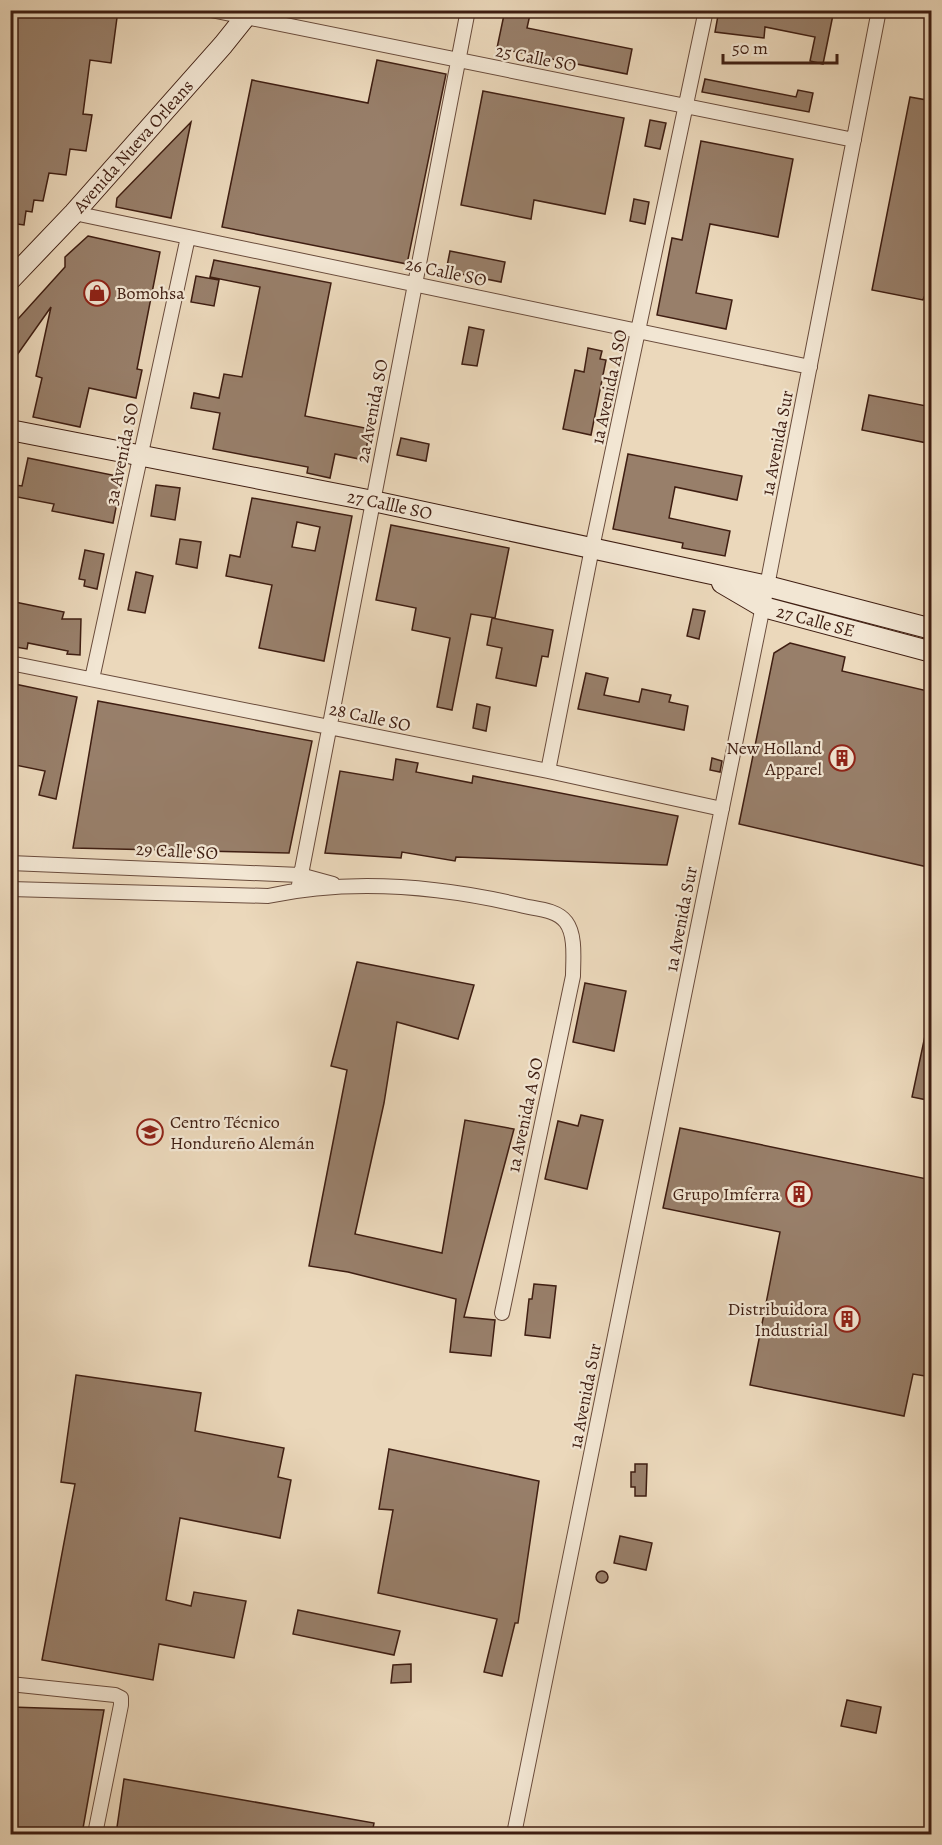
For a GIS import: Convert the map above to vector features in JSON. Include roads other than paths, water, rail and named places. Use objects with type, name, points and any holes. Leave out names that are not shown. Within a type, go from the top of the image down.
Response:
[{"type":"main road","name":"Avenida Nueva Orleans","points":[[10,280],[74,213],[249,14]]},
{"type":"main road","name":"27 Callle SO","points":[[10,430],[373,501],[767,586]]},
{"type":"main road","name":"27 Calle SE","points":[[707,573],[763,607],[932,652]]},
{"type":"main road","name":"27 Calle SE","points":[[767,586],[932,629]]},
{"type":"street","name":"25 Calle SO","points":[[211,10],[249,14],[458,60],[854,140]]},
{"type":"street","name":"2a Avenida SO","points":[[297,890],[468,10]]},
{"type":"street","name":"1a Avenida A SO","points":[[548,771],[592,548],[706,10]]},
{"type":"street","name":"1a Avenida Sur","points":[[514,1834],[763,607],[879,10]]},
{"type":"street","name":"26 Calle SO","points":[[74,213],[810,367]]},
{"type":"street","name":"3a Avenida SO","points":[[92,679],[188,237]]},
{"type":"street","name":"28 Calle SO","points":[[10,663],[548,771],[722,809]]},
{"type":"street","name":"29 Calle SO","points":[[13,863],[300,874],[341,886]]},
{"type":"street","points":[[13,863],[13,889]]},
{"type":"street","points":[[77,890],[78,865]]},
{"type":"street","name":"29 Calle SO","points":[[13,889],[268,896],[297,890],[341,886],[392,887],[480,897],[559,915],[568,923]]},
{"type":"street","name":"1a Avenida A SO","points":[[502,1313],[573,976],[573,955],[568,923]]},
{"type":"street","points":[[10,1684],[115,1695],[121,1698],[122,1705],[95,1834]]},
{"type":"place","name":"Bomohsa","points":[[97,293]]},
{"type":"place","name":"New Holland Apparel","points":[[842,758]]},
{"type":"place","name":"Centro Técnico Hondureño Alemán","points":[[150,1132]]},
{"type":"place","name":"Grupo Imferra","points":[[799,1194]]},
{"type":"place","name":"Distribuidora Industrial","points":[[847,1319]]}]
